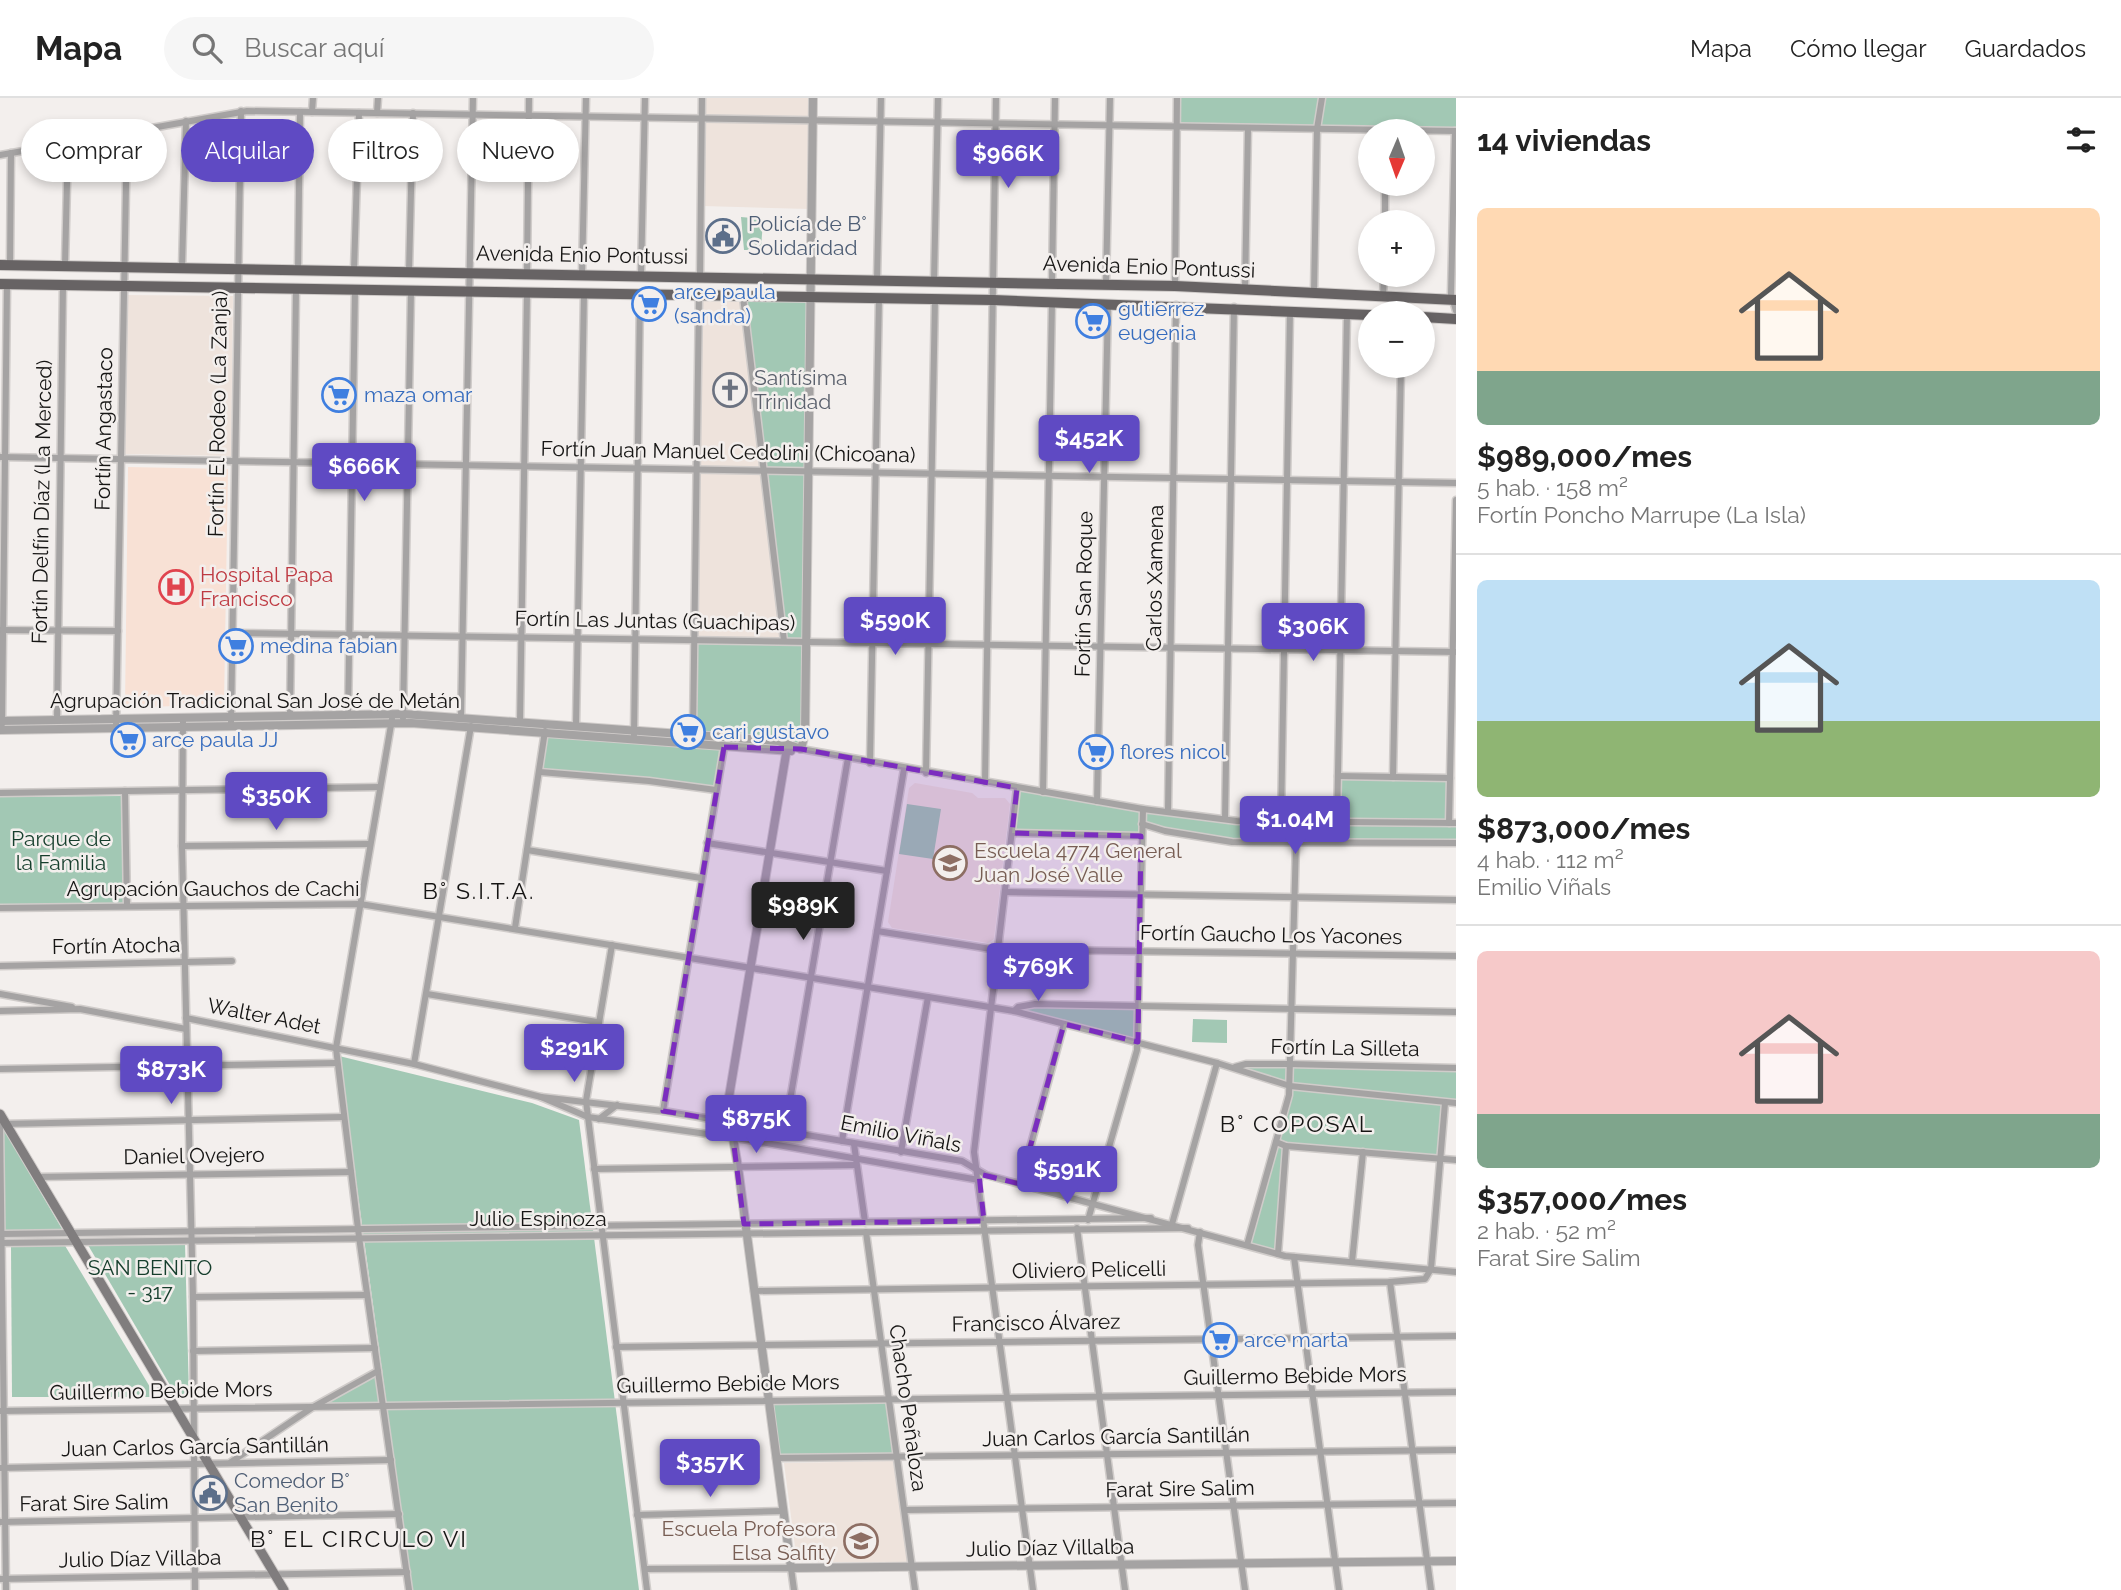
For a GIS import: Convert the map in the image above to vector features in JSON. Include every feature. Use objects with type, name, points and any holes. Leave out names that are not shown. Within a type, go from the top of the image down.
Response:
[{"type":"main road","name":"Avenida Enio Pontussi","points":[[5,265],[1106,284],[1454,300]]},
{"type":"main road","name":"Avenida Enio Pontussi","points":[[4,284],[993,300],[1234,307],[1358,314]]},
{"type":"main road","points":[[1435,318],[1456,319]]},
{"type":"main road","points":[[0,1114],[1,1123],[37,1177],[284,1590]]},
{"type":"street","points":[[312,112],[313,98]]},
{"type":"street","points":[[377,113],[378,98]]},
{"type":"street","points":[[461,717],[473,98]]},
{"type":"street","points":[[527,273],[530,98]]},
{"type":"street","points":[[582,274],[586,98]]},
{"type":"street","points":[[641,275],[645,98]]},
{"type":"street","points":[[700,277],[702,98]]},
{"type":"street","points":[[801,749],[805,734],[813,98]]},
{"type":"street","points":[[877,279],[881,98]]},
{"type":"street","points":[[934,281],[938,98]]},
{"type":"street","points":[[985,782],[996,98]]},
{"type":"street","points":[[1052,283],[1055,98]]},
{"type":"street","points":[[1106,284],[1110,98]]},
{"type":"street","points":[[1175,286],[1179,125],[1177,98]]},
{"type":"street","points":[[1314,292],[1317,129],[1322,98]]},
{"type":"street","points":[[197,119],[241,111],[300,111],[1358,130]]},
{"type":"street","name":"Fortín El Rodeo (La Zanja)","points":[[230,722],[241,111]]},
{"type":"street","points":[[298,270],[300,111]]},
{"type":"street","points":[[354,270],[359,113]]},
{"type":"street","points":[[409,271],[412,113]]},
{"type":"street","points":[[1245,289],[1248,128]]},
{"type":"street","points":[[1435,131],[1455,131],[1456,311]]},
{"type":"street","points":[[0,155],[21,151]]},
{"type":"street","points":[[5,265],[11,153]]},
{"type":"street","points":[[65,265],[67,182]]},
{"type":"street","name":"Fortín Angastaco","points":[[116,723],[126,182]]},
{"type":"street","points":[[182,268],[184,182]]},
{"type":"street","points":[[1,725],[4,284]]},
{"type":"street","name":"Fortín Delfín Díaz (La Merced)","points":[[57,720],[63,286]]},
{"type":"street","points":[[1383,287],[1383,296]]},
{"type":"street","points":[[290,716],[296,290]]},
{"type":"street","points":[[348,715],[355,291]]},
{"type":"street","points":[[403,719],[411,291]]},
{"type":"street","points":[[520,721],[527,294]]},
{"type":"street","points":[[576,725],[584,294]]},
{"type":"street","points":[[633,740],[640,468],[640,296]]},
{"type":"street","points":[[693,733],[699,297]]},
{"type":"street","points":[[743,297],[784,641]]},
{"type":"street","points":[[870,763],[879,298]]},
{"type":"street","points":[[926,773],[935,299]]},
{"type":"street","points":[[1042,792],[1052,302]]},
{"type":"street","name":"Fortín San Roque","points":[[1097,801],[1108,304]]},
{"type":"street","name":"Carlos Xamena","points":[[1167,810],[1176,305]]},
{"type":"street","points":[[1225,819],[1234,307]]},
{"type":"street","points":[[1290,311],[1281,822],[1296,843]]},
{"type":"street","points":[[1337,822],[1347,313]]},
{"type":"street","points":[[1393,777],[1401,378]]},
{"type":"street","name":"Fortín Juan Manuel Cedolini (Chicoana)","points":[[2,457],[1456,483]]},
{"type":"street","points":[[1453,823],[1450,778],[1456,500]]},
{"type":"street","points":[[1,630],[118,631]]},
{"type":"street","name":"Fortín Las Juntas (Guachipas)","points":[[232,633],[1454,652]]},
{"type":"street","name":"Agrupación Tradicional San José de Metán","points":[[230,722],[290,716],[348,715],[545,734],[787,752],[801,749]]},
{"type":"street","points":[[414,1063],[472,717]]},
{"type":"street","name":"Agrupación Tradicional San José de Metán","points":[[403,719],[472,717],[788,742],[801,749],[926,773],[1143,809],[1225,819],[1453,823]]},
{"type":"street","points":[[392,718],[336,1048],[336,1063],[409,1590]]},
{"type":"street","name":"Agrupación Tradicional San José de Metán","points":[[1,725],[392,718]]},
{"type":"street","name":"Agrupación Tradicional San José de Metán","points":[[1,725],[57,720],[116,723]]},
{"type":"street","points":[[183,723],[181,790],[193,1297],[195,1590]]},
{"type":"street","points":[[515,928],[546,723]]},
{"type":"street","points":[[788,742],[725,1121],[733,1138],[738,1167],[793,1590]]},
{"type":"street","points":[[663,1111],[724,747]]},
{"type":"street","points":[[785,1130],[848,758]]},
{"type":"street","points":[[842,1141],[904,769]]},
{"type":"street","points":[[540,772],[649,781],[716,790]]},
{"type":"street","points":[[1338,776],[1450,778]]},
{"type":"street","points":[[0,793],[380,787]]},
{"type":"street","points":[[1017,788],[974,1152],[1032,1590]]},
{"type":"street","points":[[125,790],[127,906]]},
{"type":"street","points":[[1088,1229],[1088,1219],[1095,1203],[1138,1042],[1143,809]]},
{"type":"street","points":[[1247,1245],[1290,1086],[1296,843],[1302,831],[1318,822]]},
{"type":"street","points":[[1142,824],[1165,831],[1226,841],[1456,843]]},
{"type":"street","points":[[1012,833],[1141,836]]},
{"type":"street","points":[[707,843],[887,872]]},
{"type":"street","points":[[182,846],[370,844]]},
{"type":"street","points":[[527,850],[701,878]]},
{"type":"street","points":[[1005,892],[1294,895],[1456,900]]},
{"type":"street","name":"Agrupación Gauchos de Cachi","points":[[0,908],[360,904],[1014,1011],[1217,1063],[1290,1086],[1456,1103]]},
{"type":"street","name":"Fortín Gaucho Los Yacones","points":[[877,931],[998,948],[1456,956]]},
{"type":"street","points":[[612,944],[597,1021],[586,1101],[647,1590]]},
{"type":"street","name":"Fortín Atocha","points":[[0,966],[232,961]]},
{"type":"street","points":[[0,994],[80,1009]]},
{"type":"street","points":[[427,994],[597,1021]]},
{"type":"street","points":[[901,1152],[928,997]]},
{"type":"street","points":[[1014,1011],[1018,1007],[1035,1004],[1456,1012]]},
{"type":"street","name":"Walter Adet","points":[[0,1011],[80,1009],[186,1029]]},
{"type":"street","name":"Walter Adet","points":[[186,1018],[414,1063],[541,1097]]},
{"type":"street","points":[[1020,1184],[1064,1024]]},
{"type":"street","points":[[0,1069],[336,1063]]},
{"type":"street","points":[[1172,1224],[1217,1063]]},
{"type":"street","name":"Fortín La Silleta","points":[[1233,1068],[1246,1064],[1456,1068]]},
{"type":"street","name":"Emilio Viñals","points":[[541,1097],[663,1111],[962,1161],[986,1175],[1188,1228]]},
{"type":"street","name":"Emilio Viñals","points":[[541,1097],[588,1117],[733,1138],[856,1163],[979,1180]]},
{"type":"street","points":[[1431,1269],[1445,1103]]},
{"type":"street","points":[[599,1119],[617,1105]]},
{"type":"street","points":[[671,1129],[673,1113]]},
{"type":"street","points":[[6,1590],[3,1579],[1,1123],[343,1117]]},
{"type":"street","points":[[1276,1142],[1286,1146],[1456,1160]]},
{"type":"street","points":[[854,1144],[865,1222]]},
{"type":"street","points":[[1278,1254],[1286,1146]]},
{"type":"street","points":[[1352,1262],[1363,1152]]},
{"type":"street","points":[[593,1169],[856,1163]]},
{"type":"street","name":"Daniel Ovejero","points":[[37,1177],[351,1172]]},
{"type":"street","name":"Julio Espinoza","points":[[1,1234],[191,1240],[601,1236],[865,1222],[1151,1218]]},
{"type":"street","points":[[1078,1219],[1076,1229],[1083,1287],[1125,1590]]},
{"type":"street","name":"Julio Espinoza","points":[[1,1243],[191,1230],[600,1226],[866,1232],[1188,1228]]},
{"type":"street","points":[[1188,1228],[1294,1257],[1456,1272]]},
{"type":"street","name":"Chacho Peñaloza","points":[[866,1232],[915,1590]]},
{"type":"street","points":[[1200,1232],[1198,1245],[1245,1590]]},
{"type":"street","points":[[1294,1257],[1339,1590]]},
{"type":"street","name":"Oliviero Pelicelli","points":[[754,1291],[993,1290],[1390,1282],[1425,1279],[1431,1269]]},
{"type":"street","points":[[1390,1282],[1431,1590]]},
{"type":"street","points":[[193,1297],[367,1295]]},
{"type":"street","name":"Francisco Álvarez","points":[[616,1347],[1456,1336]]},
{"type":"street","points":[[193,1351],[375,1348]]},
{"type":"street","points":[[230,1463],[313,1407],[378,1371]]},
{"type":"street","name":"Guillermo Bebide Mors","points":[[2,1411],[1456,1392]]},
{"type":"street","name":"Juan Carlos García Santillán","points":[[776,1458],[1456,1450]]},
{"type":"street","name":"Juan Carlos García Santillán","points":[[3,1468],[209,1466],[230,1463],[391,1460]]},
{"type":"street","name":"Farat Sire Salim","points":[[905,1510],[1456,1503]]},
{"type":"street","points":[[637,1515],[783,1511]]},
{"type":"street","name":"Farat Sire Salim","points":[[3,1522],[399,1514]]},
{"type":"street","name":"Julio Díaz Villalba","points":[[645,1569],[1456,1561]]},
{"type":"street","name":"Julio Díaz Villaba","points":[[3,1579],[407,1572]]},
{"type":"highlighted area","points":[[724,747],[801,749],[1017,788],[1012,833],[1141,836],[1138,1042],[1064,1024],[1020,1184],[979,1174],[984,1221],[744,1224],[733,1138],[724,1121],[663,1111]]},
{"type":"shaded area","points":[[706,98],[810,98],[810,116],[705,115]]},
{"type":"shaded area","points":[[704,120],[810,122],[809,209],[703,206]]},
{"type":"shaded area","points":[[127,295],[233,296],[231,456],[125,454]]},
{"type":"shaded area","points":[[700,297],[742,298],[784,641],[694,640]]},
{"type":"shaded area","name":"Hospital Papa Francisco","points":[[128,467],[228,469],[224,704],[125,708]]},
{"type":"shaded area","name":"Escuela 4774 General Juan José Valle","points":[[915,783],[972,793],[978,798],[1005,798],[1010,804],[994,939],[988,943],[892,928],[888,922],[909,788]]},
{"type":"shaded area","points":[[893,1461],[908,1562],[797,1562],[784,1463]]},
{"type":"green space","points":[[1177,98],[1456,98],[1456,129],[1435,129],[1435,119],[1358,119],[1358,127],[1180,124]]},
{"type":"green space","points":[[741,217],[763,219],[761,250],[744,250]]},
{"type":"green space","points":[[744,299],[808,299],[805,468],[764,468]]},
{"type":"green space","points":[[765,473],[806,473],[803,638],[786,638]]},
{"type":"green space","points":[[694,640],[805,641],[805,734],[799,745],[693,733]]},
{"type":"green space","points":[[545,734],[724,747],[716,790],[540,772]]},
{"type":"green space","points":[[1339,778],[1448,779],[1448,821],[1339,820]]},
{"type":"green space","points":[[1017,788],[1237,821],[1456,823],[1456,843],[1232,842],[1143,824],[1141,836],[1012,833]]},
{"type":"green space","name":"Parque de la Familia","points":[[121,796],[123,905],[0,907],[0,797]]},
{"type":"green space","points":[[907,804],[941,809],[933,859],[899,854]]},
{"type":"green space","points":[[1024,1005],[1138,1005],[1138,1042],[1014,1011]]},
{"type":"green space","points":[[1193,1019],[1227,1020],[1227,1043],[1192,1042]]},
{"type":"green space","points":[[339,1056],[532,1103],[579,1120],[639,1590],[412,1590]]},
{"type":"green space","points":[[1246,1064],[1456,1068],[1456,1103],[1445,1103],[1440,1158],[1287,1146],[1278,1254],[1247,1245],[1290,1086],[1233,1068]]},
{"type":"green space","points":[[3,1128],[62,1229],[4,1231]]},
{"type":"green space","points":[[64,1244],[156,1397],[12,1397],[11,1246]]},
{"type":"green space","name":"SAN BENITO - 317","points":[[185,1244],[189,1396],[177,1397],[88,1245]]},
{"type":"green space","points":[[376,1373],[381,1403],[321,1404]]},
{"type":"green space","points":[[887,1402],[893,1454],[779,1457],[772,1403]]},
{"type":"place","name":"Policía de B° Solidaridad","points":[[723,236]]},
{"type":"place","name":"arce paula (sandra)","points":[[649,304]]},
{"type":"place","name":"gutierrez eugenia","points":[[1093,321]]},
{"type":"place","name":"Santísima Trinidad","points":[[730,390]]},
{"type":"place","name":"maza omar","points":[[339,395]]},
{"type":"place","name":"Hospital Papa Francisco","points":[[176,587]]},
{"type":"place","name":"medina fabian","points":[[236,646]]},
{"type":"place","name":"cari gustavo","points":[[688,732]]},
{"type":"place","name":"arce paula JJ","points":[[128,740]]},
{"type":"place","name":"flores nicol","points":[[1096,752]]},
{"type":"place","name":"Escuela 4774 General Juan José Valle","points":[[950,863]]},
{"type":"place","name":"arce marta","points":[[1220,1340]]},
{"type":"place","name":"Comedor B° San Benito","points":[[210,1493]]},
{"type":"place","name":"Escuela Profesora Elsa Salfity","points":[[861,1541]]},
{"type":"district","name":"B° S.I.T.A.","points":[[479,891]]},
{"type":"district","name":"B° COPOSAL","points":[[1297,1124]]},
{"type":"district","name":"B° EL CIRCULO VI","points":[[359,1539]]}]
